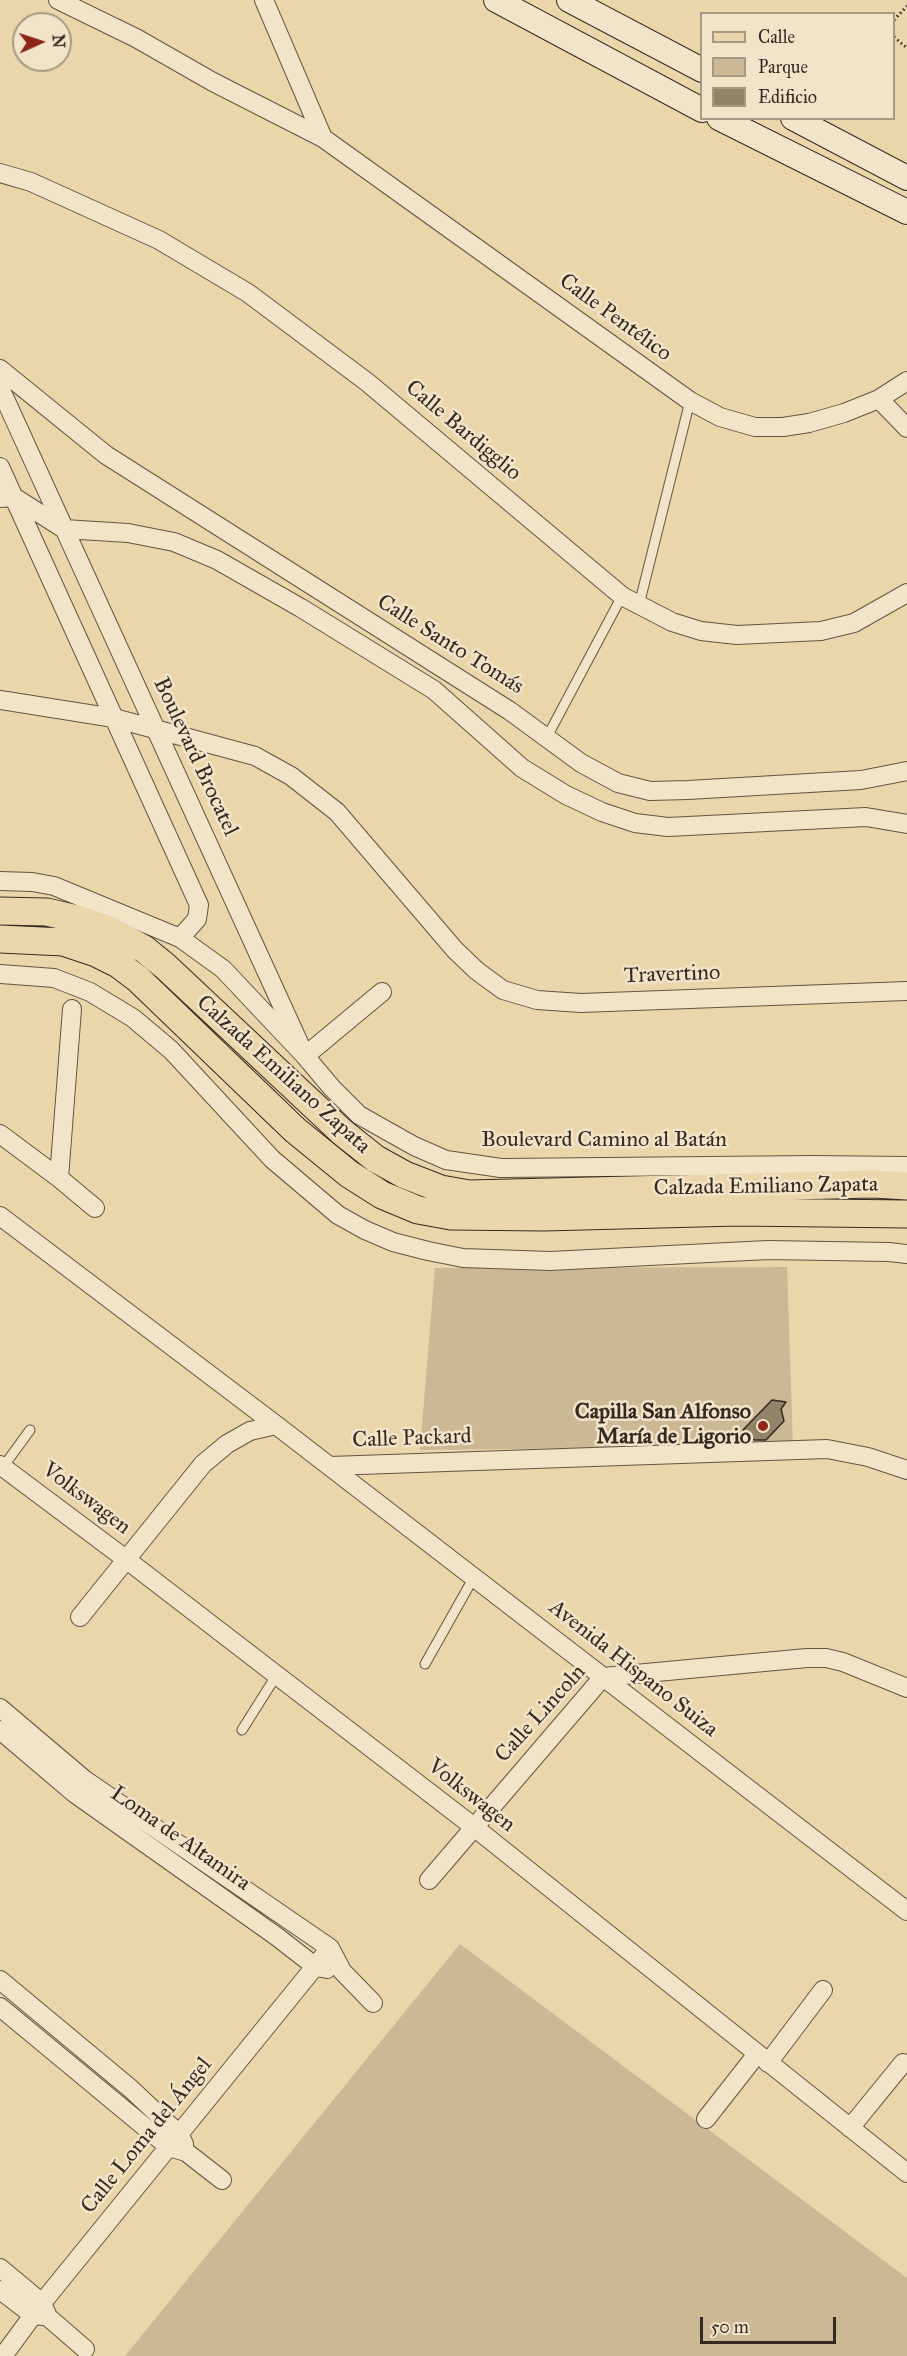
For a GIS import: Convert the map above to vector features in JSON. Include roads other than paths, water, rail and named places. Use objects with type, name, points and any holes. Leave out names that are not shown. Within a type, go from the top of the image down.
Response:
[{"type":"main road","points":[[496,0],[700,109]]},
{"type":"main road","points":[[569,0],[700,69]]},
{"type":"main road","points":[[650,84],[666,51]]},
{"type":"main road","points":[[723,120],[907,212]]},
{"type":"main road","points":[[797,120],[907,178]]},
{"type":"main road","name":"Calzada Emiliano Zapata","points":[[0,911],[47,912],[77,919],[107,929],[144,949],[342,1132],[376,1159],[405,1175],[441,1189],[469,1194],[873,1184],[907,1186]]},
{"type":"main road","name":"Calzada Emiliano Zapata","points":[[0,939],[63,942],[96,952],[118,964],[138,979],[295,1130],[349,1173],[382,1195],[418,1210],[451,1216],[544,1217],[738,1212],[907,1214]]},
{"type":"street","name":"Calle Pentélico","points":[[58,0],[136,38],[213,81],[324,138],[690,401],[720,417],[755,427],[783,427],[844,413],[879,399],[907,381]]},
{"type":"street","points":[[264,0],[324,138]]},
{"type":"street","name":"Calle Bardigglio","points":[[0,172],[31,182],[159,240],[248,292],[367,382],[630,600],[672,622],[701,631],[737,635],[821,631],[854,623],[907,593]]},
{"type":"street","name":"Calle Santo Tomás","points":[[0,369],[5,384],[106,455],[547,737],[581,763],[618,783],[650,790],[861,780],[907,771]]},
{"type":"street","name":"Boulevard Brocatel","points":[[5,384],[64,529],[305,1056]]},
{"type":"street","points":[[879,399],[907,428]]},
{"type":"street","points":[[0,467],[7,497],[114,718],[199,906],[197,919],[180,938]]},
{"type":"street","points":[[7,497],[64,529],[128,533],[174,542],[217,560],[301,608],[434,690],[522,768],[566,795],[602,812],[635,823],[668,827],[866,817],[907,824]]},
{"type":"street","name":"Travertino","points":[[0,700],[114,718],[255,756],[291,776],[337,812],[455,950],[477,971],[503,990],[537,1000],[581,1003],[907,991]]},
{"type":"street","name":"Boulevard Camino al Batán","points":[[0,881],[32,882],[54,886],[180,938],[223,969],[332,1088],[360,1115],[414,1146],[446,1160],[474,1166],[501,1168],[812,1164],[907,1166]]},
{"type":"street","points":[[0,974],[54,978],[90,992],[133,1018],[171,1050],[272,1159],[338,1215],[393,1242],[463,1258],[550,1261],[768,1250],[889,1251],[907,1254]]},
{"type":"street","points":[[305,1056],[382,992]]},
{"type":"street","points":[[59,1178],[72,1009]]},
{"type":"street","points":[[0,1134],[95,1208]]},
{"type":"street","name":"Calle Packard","points":[[0,1216],[330,1466],[827,1449],[868,1456],[907,1470]]},
{"type":"street","points":[[80,1617],[203,1464],[227,1444],[250,1431],[276,1425]]},
{"type":"street","name":"Volkswagen","points":[[1,1466],[474,1827],[907,2173]]},
{"type":"street","name":"Avenida Hispano Suiza","points":[[330,1466],[907,1911]]},
{"type":"street","name":"Calle Lincoln","points":[[429,1881],[603,1677],[826,1658],[843,1662],[907,1688]]},
{"type":"street","points":[[0,1708],[86,1780],[330,1948],[342,1971],[373,2003]]},
{"type":"street","name":"Loma de Altamira","points":[[0,1730],[74,1793],[316,1967],[342,1971]]},
{"type":"street","name":"Calle Loma del Ángel","points":[[3,2356],[178,2144],[330,1948]]},
{"type":"street","points":[[0,1980],[130,2089],[178,2144]]},
{"type":"street","points":[[706,2119],[823,1990]]},
{"type":"street","points":[[0,2007],[222,2180]]},
{"type":"street","points":[[850,2128],[903,2063]]},
{"type":"street","points":[[0,2268],[41,2312],[85,2349]]},
{"type":"street","points":[[0,2290],[41,2312]]},
{"type":"lane","points":[[547,737],[630,600],[690,401]]},
{"type":"lane","points":[[1,1466],[30,1430]]},
{"type":"lane","points":[[425,1664],[474,1577]]},
{"type":"lane","points":[[242,1730],[276,1676]]},
{"type":"place","name":"Capilla San Alfonso María de Ligorio","points":[[763,1426]]}]
